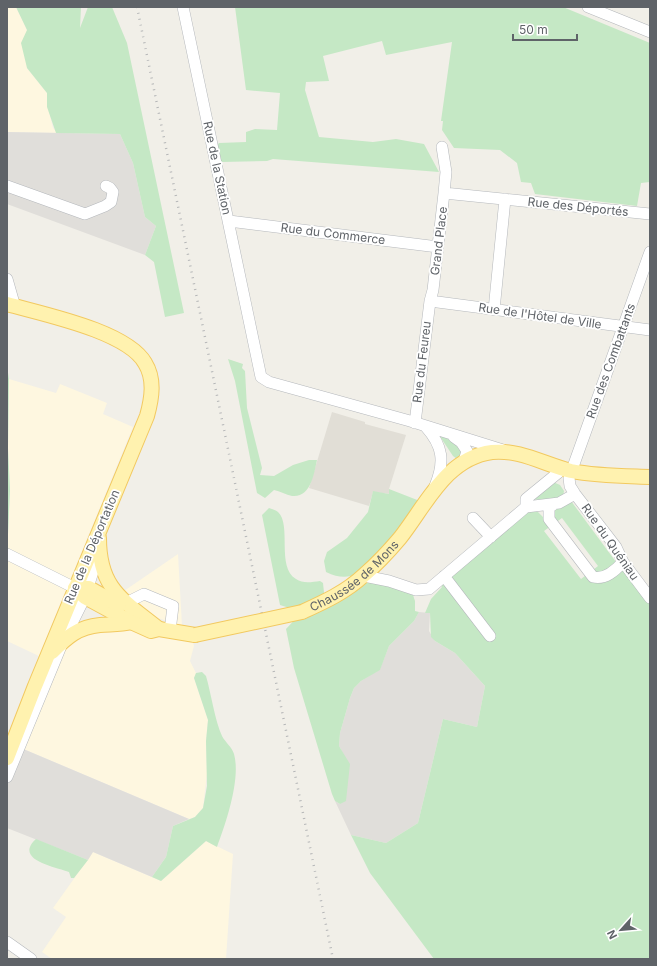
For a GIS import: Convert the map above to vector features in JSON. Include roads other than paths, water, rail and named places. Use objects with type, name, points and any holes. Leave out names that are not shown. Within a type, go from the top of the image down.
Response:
[{"type":"main road","name":"Rue de la Déportation","points":[[7,758],[47,657],[83,591],[99,532],[147,416],[151,397],[151,378],[145,362],[133,349],[123,342],[90,329],[11,306]]},
{"type":"main road","name":"Chaussée de Mons","points":[[83,591],[131,622],[151,631],[164,630],[195,635],[302,612],[330,599],[364,576],[400,537],[432,494],[461,463],[479,455],[493,452],[520,455],[567,469],[650,477]]},
{"type":"main road","name":"Chaussée de Mons","points":[[99,532],[99,552],[103,571],[110,586],[126,603],[145,618],[164,630]]},
{"type":"main road","name":"Chaussée de Mons","points":[[83,591],[145,618]]},
{"type":"main road","name":"Chaussée de Mons","points":[[47,657],[64,639],[78,630],[90,626],[131,622]]},
{"type":"street","name":"Rue de la Station","points":[[183,7],[250,330]]},
{"type":"street","points":[[588,7],[650,32]]},
{"type":"street","points":[[442,147],[446,172],[444,193]]},
{"type":"street","points":[[7,185],[85,214],[111,202],[113,192],[110,188],[106,188]]},
{"type":"street","name":"Grand Place","points":[[430,301],[434,290],[444,193],[506,199]]},
{"type":"street","points":[[494,310],[506,199]]},
{"type":"street","name":"Rue des Déportés","points":[[506,199],[650,214]]},
{"type":"street","name":"Rue du Commerce","points":[[228,221],[438,247]]},
{"type":"street","name":"Rue des Combattants","points":[[567,469],[623,327],[650,252]]},
{"type":"street","points":[[7,279],[11,306]]},
{"type":"street","name":"Rue de l'Hôtel de Ville","points":[[430,301],[650,330]]},
{"type":"street","name":"Rue du Feureu","points":[[420,425],[430,301]]},
{"type":"street","name":"Chaussée de Mons","points":[[250,330],[259,371],[265,380],[520,455]]},
{"type":"street","name":"Chaussée de Mons","points":[[420,425],[435,437],[452,463],[461,463]]},
{"type":"street","points":[[450,434],[465,446],[467,451],[461,463]]},
{"type":"street","name":"Chaussée de Mons","points":[[432,494],[440,475],[442,460],[435,437]]},
{"type":"street","points":[[364,576],[422,591],[429,589],[526,507],[553,505],[559,503],[573,490],[567,469],[526,500],[526,507]]},
{"type":"street","name":"Rue du Quéniau","points":[[573,490],[616,547],[623,562],[650,598]]},
{"type":"street","points":[[553,505],[549,508],[549,519],[593,577],[603,578],[618,568],[623,562]]},
{"type":"street","points":[[473,518],[490,536]]},
{"type":"street","name":"Rue de la Déportation","points":[[7,777],[99,552]]},
{"type":"street","points":[[8,555],[83,591]]},
{"type":"street","points":[[444,576],[490,636]]},
{"type":"street","points":[[126,603],[144,594],[173,606],[164,630]]},
{"type":"street","points":[[7,942],[31,959]]},
{"type":"railway","points":[[137,7],[333,959]]}]
